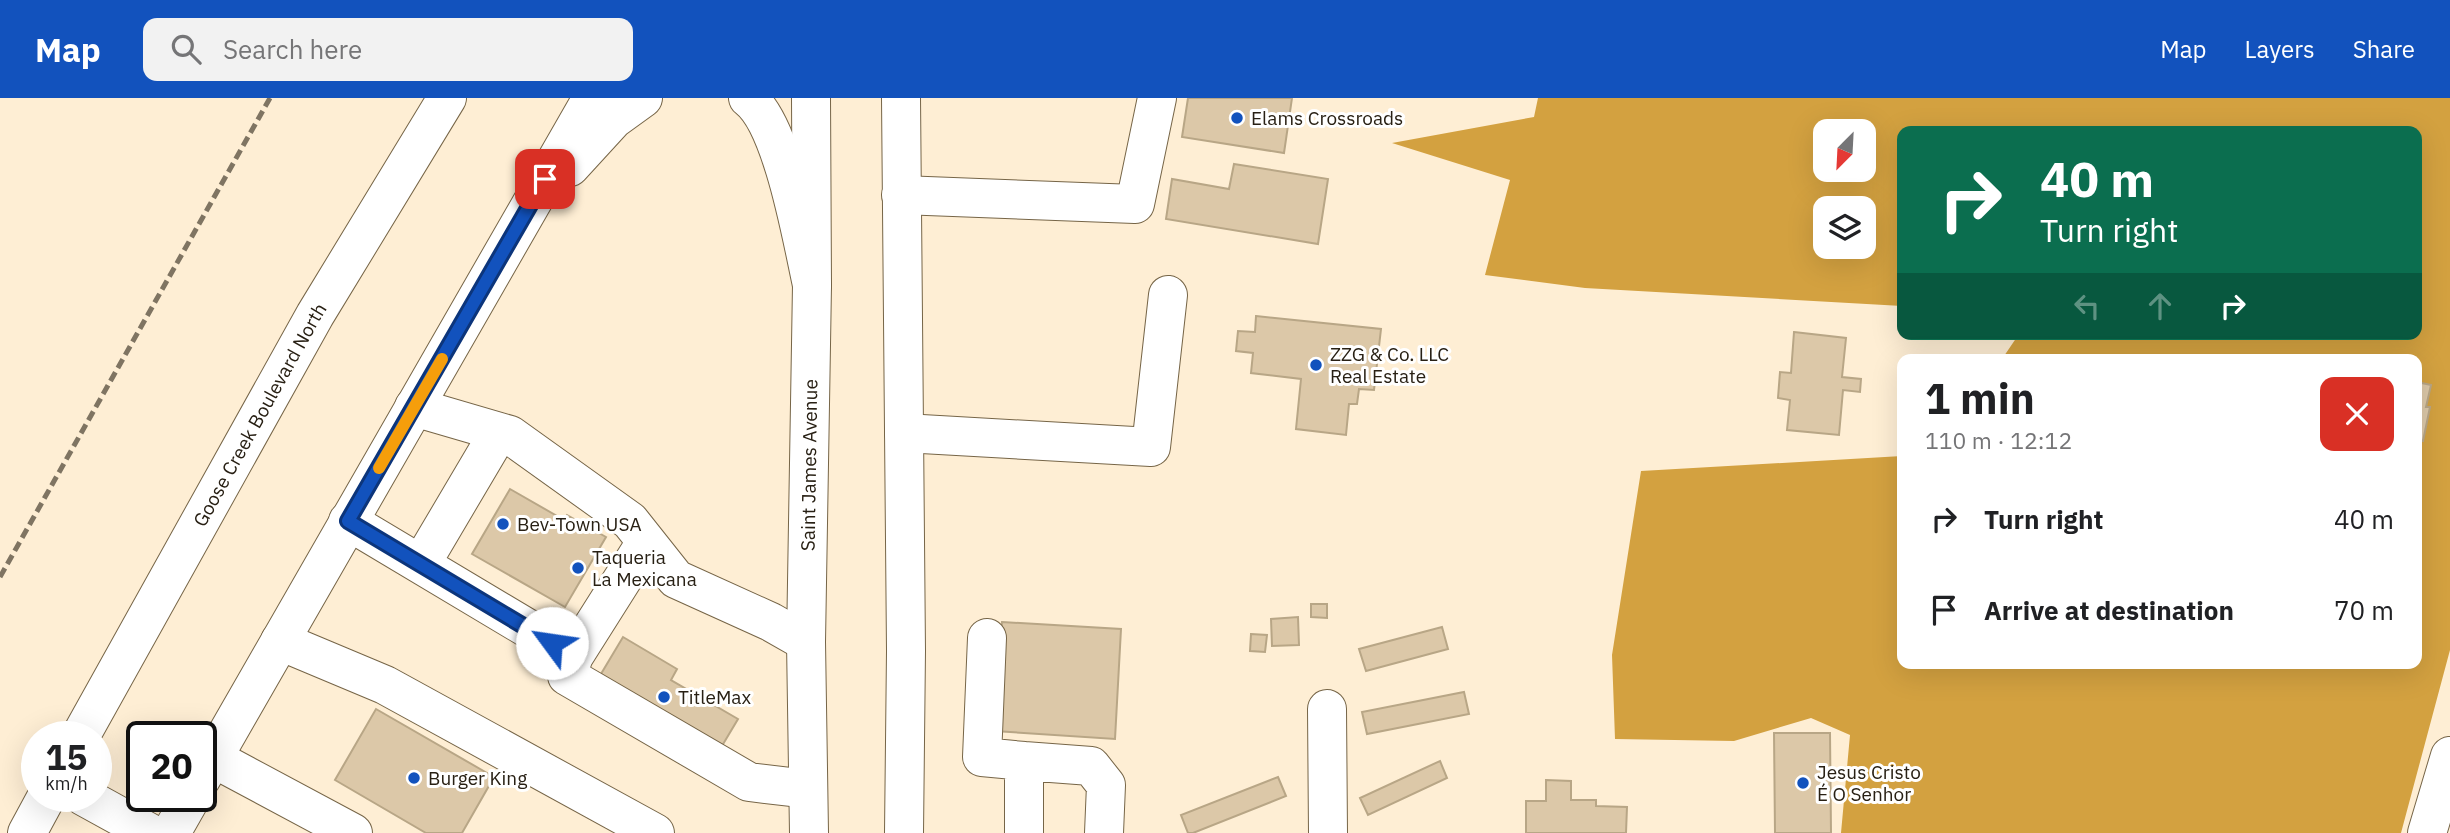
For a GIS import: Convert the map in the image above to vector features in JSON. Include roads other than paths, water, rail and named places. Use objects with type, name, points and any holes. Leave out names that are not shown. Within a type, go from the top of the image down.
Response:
[{"type":"main road","name":"Goose Creek Boulevard North","points":[[89,721],[315,315],[447,98]]},
{"type":"main road","points":[[217,751],[592,98]]},
{"type":"main road","points":[[522,220],[614,119],[643,98]]},
{"type":"main road","points":[[748,98],[756,104],[780,147],[812,285]]},
{"type":"main road","name":"Saint James Avenue","points":[[809,833],[806,642],[812,285],[811,98]]},
{"type":"main road","points":[[901,98],[906,651],[904,833]]},
{"type":"main road","points":[[901,195],[1135,204],[1157,98]]},
{"type":"main road","points":[[904,433],[1151,447],[1168,295]]},
{"type":"main road","points":[[414,407],[510,435],[630,521],[676,579],[771,622],[806,642]]},
{"type":"main road","points":[[421,564],[499,432]]},
{"type":"main road","points":[[348,521],[574,656]]},
{"type":"main road","points":[[646,542],[574,656],[567,676],[749,782],[808,789]]},
{"type":"main road","points":[[987,638],[982,757],[1091,766],[1106,785],[1104,833]]},
{"type":"main road","points":[[280,641],[369,678],[655,833]]},
{"type":"main road","points":[[369,678],[435,732],[602,833]]},
{"type":"main road","points":[[1326,709],[1328,833]]},
{"type":"main road","points":[[2427,833],[2450,756]]},
{"type":"main road","points":[[1024,761],[1024,833]]},
{"type":"main road","points":[[217,773],[353,833]]},
{"type":"main road","points":[[27,833],[38,812]]},
{"type":"main road","points":[[112,812],[150,833]]},
{"type":"main road","points":[[171,833],[182,812]]},
{"type":"railway","points":[[0,577],[270,98]]},
{"type":"place","name":"Elams Crossroads","points":[[1237,118]]},
{"type":"place","name":"ZZG & Co. LLC Real Estate","points":[[1316,365]]},
{"type":"place","name":"Bev-Town USA","points":[[503,524]]},
{"type":"place","name":"Taqueria La Mexicana","points":[[578,568]]},
{"type":"place","name":"TitleMax","points":[[664,697]]},
{"type":"place","name":"Burger King","points":[[414,778]]},
{"type":"place","name":"Jesus Cristo É O Senhor","points":[[1803,783]]}]
